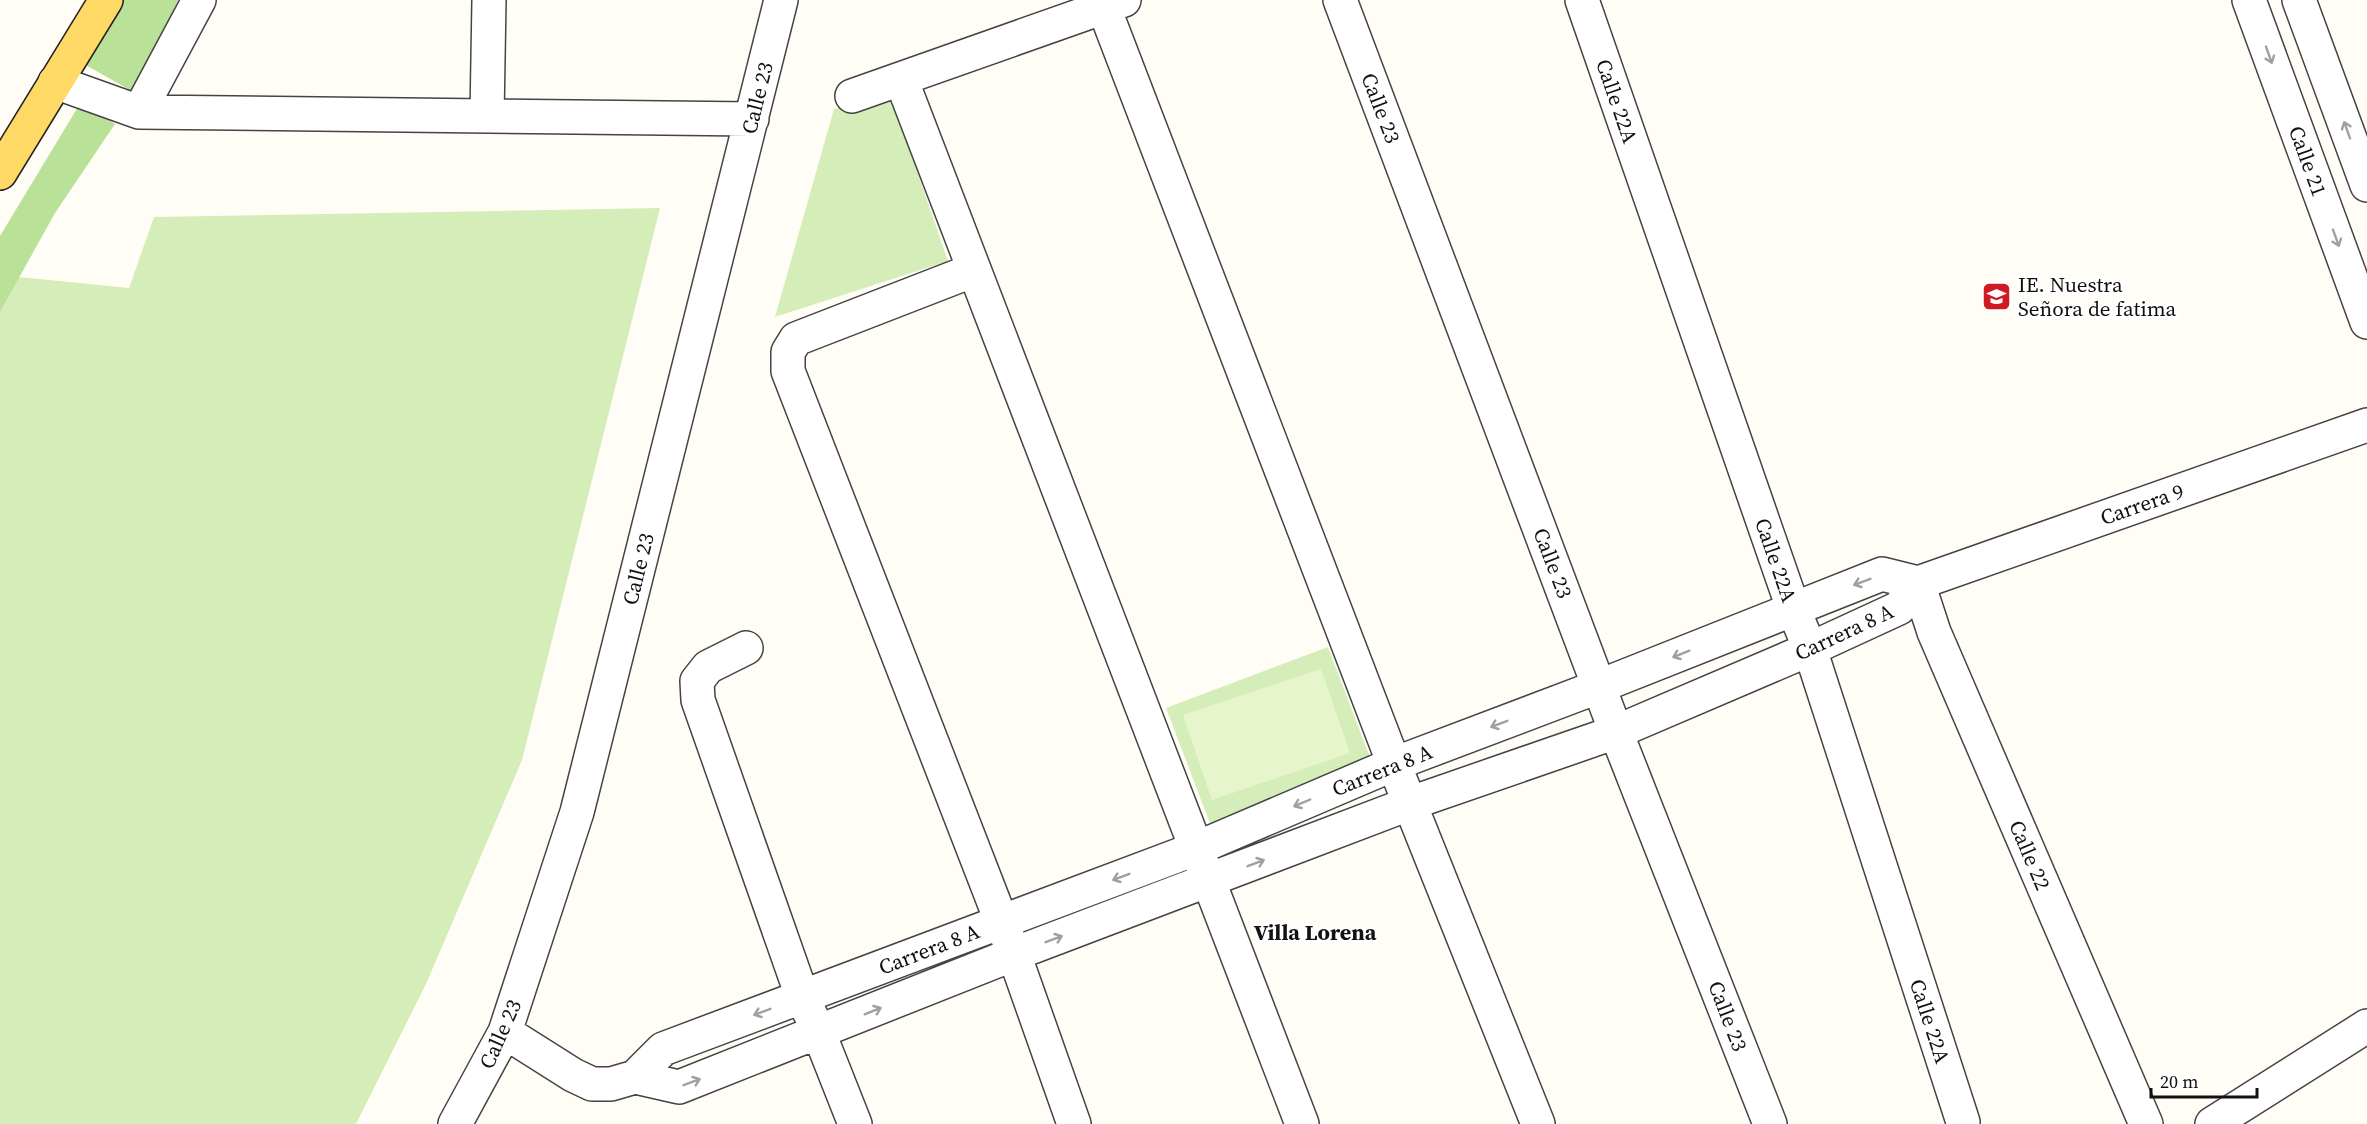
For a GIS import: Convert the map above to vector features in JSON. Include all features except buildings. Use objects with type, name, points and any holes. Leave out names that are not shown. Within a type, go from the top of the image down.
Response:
[{"type":"main road","points":[[0,173],[106,0]]},
{"type":"street","points":[[139,112],[199,0]]},
{"type":"street","points":[[487,116],[489,0]]},
{"type":"street","name":"Calle 23","points":[[454,1124],[505,1032],[577,812],[781,0]]},
{"type":"street","name":"Calle 23","points":[[1340,0],[1616,732],[1770,1124]]},
{"type":"street","name":"Calle 22A","points":[[1582,0],[1793,608],[1810,649],[1963,1122]]},
{"type":"street","name":"Calle 21","points":[[2249,0],[2367,322]]},
{"type":"street","points":[[2299,0],[2367,185]]},
{"type":"street","points":[[852,96],[1110,2],[1394,764],[1538,1124]]},
{"type":"street","points":[[901,79],[1302,1124]]},
{"type":"street","points":[[55,82],[139,112],[752,119]]},
{"type":"street","points":[[974,270],[796,339],[788,352],[788,371],[1014,954],[1074,1124]]},
{"type":"street","name":"Carrera 9","points":[[1918,584],[2367,425]]},
{"type":"street","name":"Carrera 8 A","points":[[505,1032],[573,1076],[592,1084],[611,1084],[635,1077],[663,1049],[1195,849],[1394,764],[1600,686],[1793,608],[1882,574],[1918,584],[1899,608],[1810,649],[1616,732],[1411,803],[1014,954],[679,1087],[635,1077]]},
{"type":"street","name":"Calle 22","points":[[1918,584],[1934,632],[2146,1124]]},
{"type":"street","points":[[746,648],[708,667],[697,681],[698,700],[802,996],[855,1124]]},
{"type":"street","points":[[2212,1124],[2367,1026]]},
{"type":"green space","points":[[123,0],[178,0],[137,94],[84,64]]},
{"type":"green space","points":[[890,93],[948,261],[775,317],[834,109]]},
{"type":"green space","points":[[81,102],[115,124],[55,213],[0,312],[0,236]]},
{"type":"green space","points":[[660,208],[522,760],[426,984],[356,1124],[0,1124],[0,312],[19,277],[129,288],[154,217]]},
{"type":"green space","points":[[1328,647],[1376,773],[1214,834],[1166,708]]},
{"type":"green space","points":[[1321,669],[1350,753],[1212,800],[1183,715]]},
{"type":"place","name":"IE. Nuestra Señora de fatima","points":[[1997,296]]},
{"type":"district","name":"Villa Lorena","points":[[1315,932]]}]
